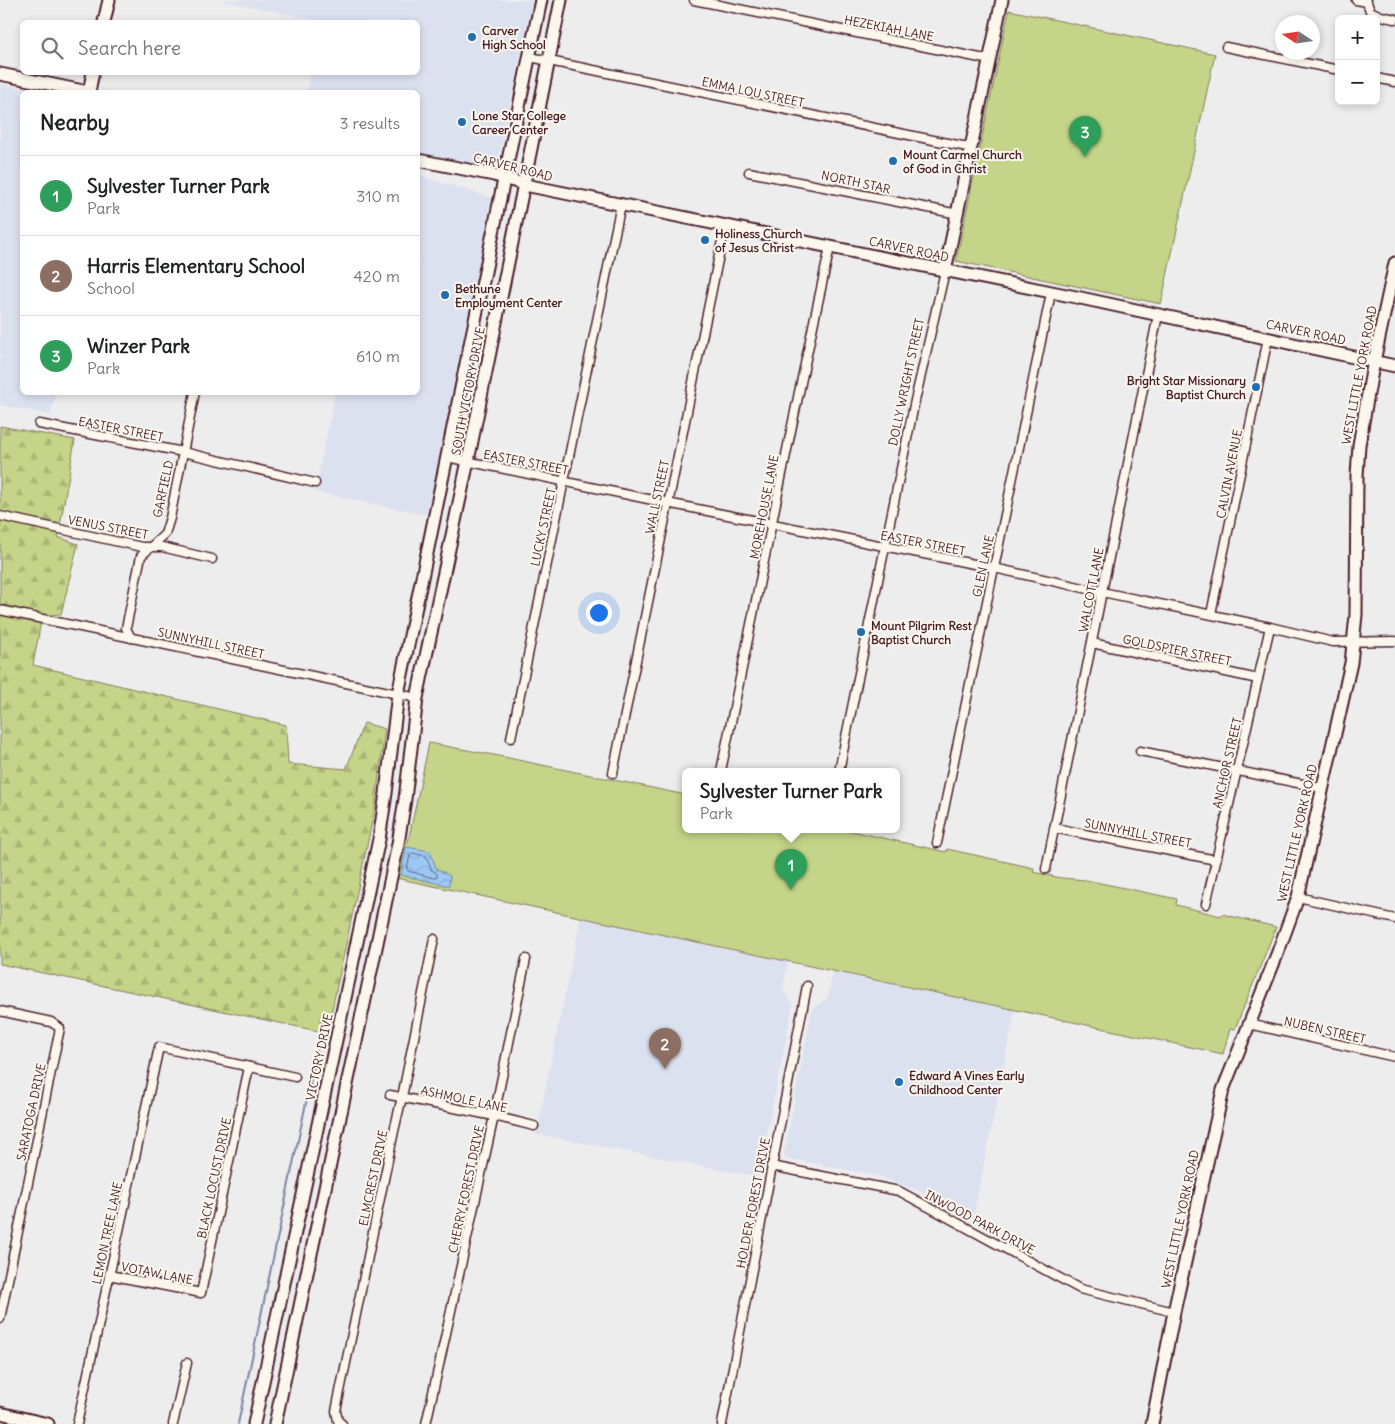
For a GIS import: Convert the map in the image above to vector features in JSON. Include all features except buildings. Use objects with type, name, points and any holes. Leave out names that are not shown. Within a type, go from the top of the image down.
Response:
[{"type":"main road","points":[[104,20],[109,0]]},
{"type":"main road","name":"SOUTH VICTORY DRIVE","points":[[398,694],[541,0]]},
{"type":"main road","name":"SOUTH VICTORY DRIVE","points":[[417,698],[468,461],[561,0]]},
{"type":"main road","name":"DOLLY WRIGHT STREET","points":[[945,271],[1002,0]]},
{"type":"main road","points":[[0,74],[79,90]]},
{"type":"main road","points":[[89,90],[92,75]]},
{"type":"main road","name":"CARVER ROAD","points":[[420,160],[524,184],[1395,366]]},
{"type":"main road","name":"WEST LITTLE YORK ROAD","points":[[1152,1424],[1174,1312],[1223,1090],[1298,897],[1347,682],[1354,642],[1356,615],[1358,458],[1374,362],[1395,263]]},
{"type":"main road","points":[[475,322],[495,326]]},
{"type":"main road","name":"VICTORY DRIVE","points":[[254,1424],[370,887],[386,793],[398,694]]},
{"type":"main road","points":[[274,1424],[398,844],[417,698]]},
{"type":"main road","points":[[370,887],[388,891]]},
{"type":"main road","points":[[328,1081],[347,1085]]},
{"type":"main road","points":[[286,1276],[306,1280]]},
{"type":"main road","points":[[0,1414],[48,1424]]},
{"type":"street","name":"HEZEKIAH LANE","points":[[694,0],[990,60]]},
{"type":"street","points":[[1356,0],[1366,2],[1370,11],[1381,16],[1395,18]]},
{"type":"street","points":[[1226,46],[1335,69]]},
{"type":"street","name":"EMMA LOU STREET","points":[[530,57],[972,148]]},
{"type":"street","points":[[1380,79],[1395,82]]},
{"type":"street","name":"NORTH STAR","points":[[749,172],[958,214]]},
{"type":"street","name":"LUCKY STREET","points":[[511,738],[621,204]]},
{"type":"street","name":"WALL STREET","points":[[613,773],[725,226]]},
{"type":"street","name":"MOREHOUSE LANE","points":[[722,768],[801,378],[830,247]]},
{"type":"street","name":"DOLLY WRIGHT STREET","points":[[840,768],[914,406],[945,271]]},
{"type":"street","name":"GLEN LANE","points":[[937,843],[1052,293]]},
{"type":"street","name":"WALCOTT LANE","points":[[1046,869],[1158,315]]},
{"type":"street","name":"CALVIN AVENUE","points":[[1211,614],[1268,338]]},
{"type":"street","name":"GARFIELD","points":[[131,638],[126,628],[141,556],[165,534],[170,518],[194,395]]},
{"type":"street","name":"EASTER STREET","points":[[39,424],[182,452],[316,483]]},
{"type":"street","name":"EASTER STREET","points":[[447,457],[994,568],[1333,642],[1395,641]]},
{"type":"street","name":"VENUS STREET","points":[[0,516],[142,547],[162,547],[212,559]]},
{"type":"street","name":"SUNNYHILL STREET","points":[[0,610],[417,698]]},
{"type":"street","name":"ANCHOR STREET","points":[[1206,904],[1270,627]]},
{"type":"street","name":"GOLDSPIER STREET","points":[[1092,643],[1258,679]]},
{"type":"street","points":[[1140,751],[1322,788]]},
{"type":"street","name":"SUNNYHILL STREET","points":[[1054,828],[1216,860]]},
{"type":"street","points":[[1298,897],[1395,918]]},
{"type":"street","name":"ELMCREST DRIVE","points":[[340,1422],[336,1410],[434,939]]},
{"type":"street","name":"CHERRY FOREST DRIVE","points":[[426,1424],[494,1116],[526,959]]},
{"type":"street","name":"HOLDER FOREST DRIVE","points":[[722,1424],[807,986]]},
{"type":"street","name":"SARATOGA DRIVE","points":[[0,1011],[52,1022],[60,1028],[0,1319]]},
{"type":"street","name":"NUBEN STREET","points":[[1249,1024],[1395,1058]]},
{"type":"street","name":"LEMON TREE LANE","points":[[77,1424],[159,1047],[249,1067]]},
{"type":"street","points":[[249,1067],[295,1077]]},
{"type":"street","name":"BLACK LOCUST DRIVE","points":[[201,1293],[249,1067]]},
{"type":"street","name":"ASHMOLE LANE","points":[[390,1095],[534,1126]]},
{"type":"street","name":"INWOOD PARK DRIVE","points":[[771,1166],[899,1191],[1080,1289],[1174,1312]]},
{"type":"street","name":"VOTAW LANE","points":[[109,1275],[201,1293]]},
{"type":"street","points":[[173,1424],[187,1363]]},
{"type":"shaded area","points":[[219,0],[533,0],[497,164],[479,165],[420,152],[420,90],[307,90],[311,75],[420,75],[420,20],[316,20]]},
{"type":"shaded area","points":[[0,84],[31,90],[20,90],[20,395],[56,395],[51,415],[0,405]]},
{"type":"shaded area","name":"Bethune Employment Center","points":[[420,176],[492,198],[428,515],[315,492],[335,395],[420,395]]},
{"type":"shaded area","points":[[581,917],[788,962],[783,989],[793,1005],[758,1177],[536,1134]]},
{"type":"shaded area","name":"Edward A Vines Early Childhood Center","points":[[833,971],[1015,1010],[973,1218],[920,1191],[878,1176],[786,1158],[784,1154],[812,1009],[828,997]]},
{"type":"green space","points":[[1009,10],[1215,54],[1161,304],[956,261]]},
{"type":"green space","points":[[0,426],[75,440],[58,537],[78,544],[61,614],[42,616],[33,665],[286,725],[288,764],[346,769],[364,723],[385,729],[375,808],[327,1033],[0,964]]},
{"type":"green space","points":[[429,743],[682,794],[682,833],[861,833],[946,852],[947,849],[1034,868],[1033,872],[1061,878],[1086,880],[1177,899],[1176,905],[1276,927],[1235,1029],[1230,1029],[1223,1054],[396,878],[404,842],[408,842]]},
{"type":"water","points":[[406,847],[430,851],[436,868],[450,876],[449,886],[401,875]]},
{"type":"waterway","points":[[238,1424],[317,1051]]},
{"type":"place","name":"Carver High School","points":[[472,37]]},
{"type":"place","name":"Lone Star College Career Center","points":[[462,122]]},
{"type":"place","name":"Winzer Park","points":[[1085,157]]},
{"type":"place","name":"Mount Carmel Church of God in Christ","points":[[893,161]]},
{"type":"place","name":"Holiness Church of Jesus Christ","points":[[705,240]]},
{"type":"place","name":"Bethune Employment Center","points":[[445,295]]},
{"type":"place","name":"Bright Star Missionary Baptist Church","points":[[1256,387]]},
{"type":"place","name":"Mount Pilgrim Rest Baptist Church","points":[[861,632]]},
{"type":"place","name":"Sylvester Turner Park","points":[[791,890]]},
{"type":"place","name":"Harris Elementary School","points":[[665,1069]]},
{"type":"place","name":"Edward A Vines Early Childhood Center","points":[[899,1082]]}]
